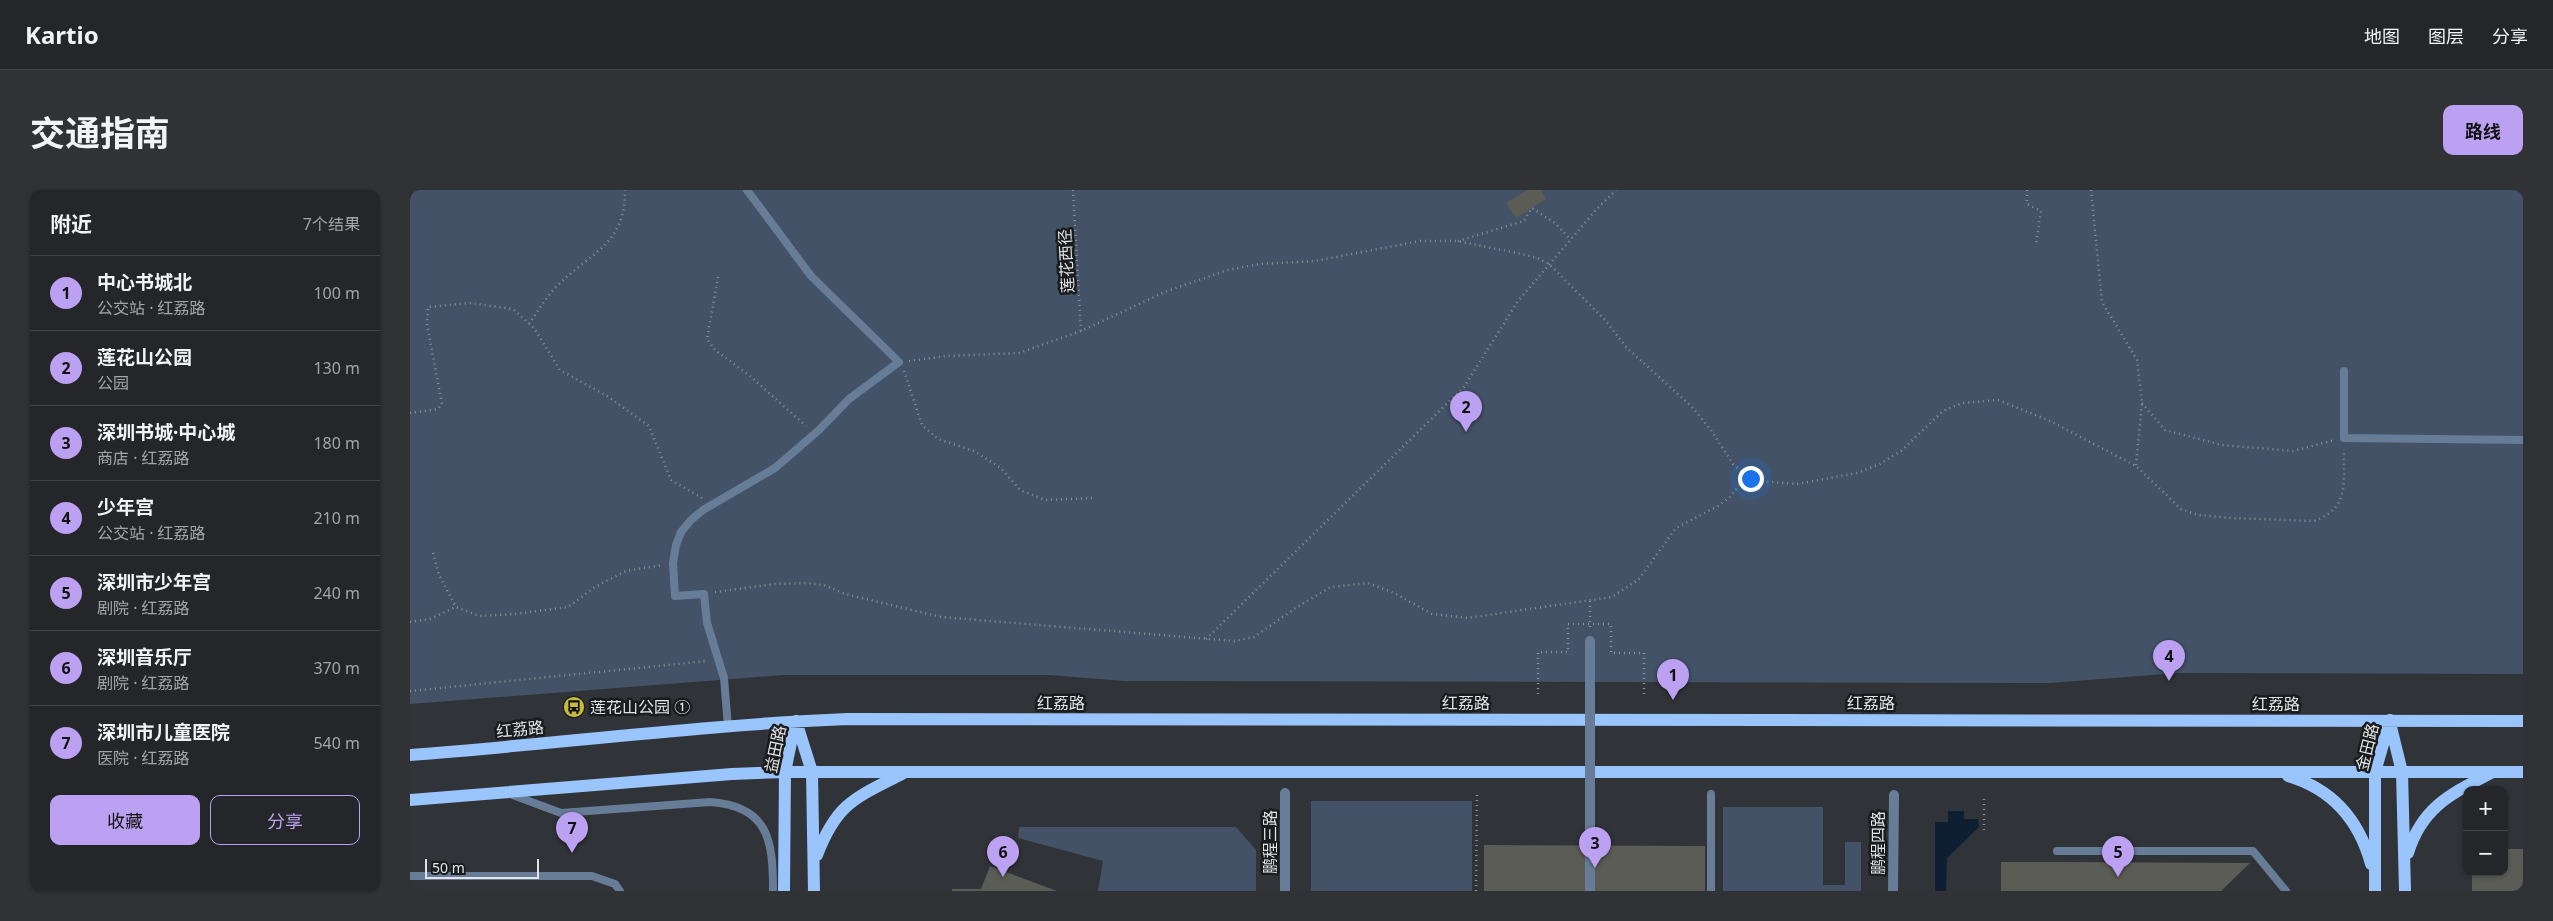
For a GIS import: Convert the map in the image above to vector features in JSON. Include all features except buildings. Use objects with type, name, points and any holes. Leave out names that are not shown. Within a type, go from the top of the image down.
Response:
[{"type":"main road","name":"红荔路","points":[[410,755],[796,720],[2523,720]]},
{"type":"main road","name":"益田路","points":[[784,891],[785,772],[796,720]]},
{"type":"main road","name":"益田路","points":[[796,720],[812,772],[814,891]]},
{"type":"main road","name":"金田路","points":[[2375,885],[2375,772],[2390,720]]},
{"type":"main road","name":"金田路","points":[[2390,720],[2402,772],[2406,891]]},
{"type":"main road","points":[[410,800],[732,774],[785,772],[2523,772]]},
{"type":"main road","points":[[814,862],[830,826],[844,807],[905,772]]},
{"type":"main road","points":[[2272,772],[2305,781],[2332,798],[2354,822],[2366,848],[2375,885]]},
{"type":"main road","points":[[2405,862],[2414,835],[2431,810],[2450,795],[2493,772]]},
{"type":"street","points":[[1590,640],[1590,891]]},
{"type":"street","name":"鹏程三路","points":[[1285,793],[1285,891]]},
{"type":"street","name":"鹏程四路","points":[[1893,891],[1894,795]]},
{"type":"lane","points":[[728,727],[724,678],[707,623],[704,594],[674,596],[674,563],[676,545],[681,532],[691,520],[712,504],[775,468],[814,434],[849,399],[899,362],[810,276],[747,190]]},
{"type":"lane","points":[[2344,371],[2344,438],[2523,440]]},
{"type":"lane","points":[[506,792],[561,813],[710,802],[733,805],[757,820],[768,835],[772,852],[773,891]]},
{"type":"lane","points":[[1711,794],[1711,891]]},
{"type":"lane","points":[[2057,851],[2253,851],[2286,891]]},
{"type":"lane","points":[[410,876],[592,876],[615,884],[620,891]]},
{"type":"path","points":[[529,324],[556,287],[613,238],[626,209],[625,190]]},
{"type":"path","name":"莲花西径","points":[[1073,190],[1081,331]]},
{"type":"path","points":[[1206,639],[1464,387],[1518,301],[1570,239],[1616,190]]},
{"type":"path","points":[[2027,190],[2028,204],[2041,211],[2036,244]]},
{"type":"path","points":[[2091,190],[2102,302],[2137,360],[2142,403],[2136,466]]},
{"type":"path","points":[[1457,242],[1524,221],[1532,208],[1555,223],[1570,239]]},
{"type":"path","points":[[1092,498],[1045,500],[1020,490],[1001,468],[974,451],[938,439],[922,425],[907,375],[899,362],[946,356],[1019,353],[1081,331],[1167,291],[1228,270],[1259,264],[1315,261],[1420,241],[1457,242],[1522,254],[1549,264],[1605,320],[1626,347],[1692,407],[1711,430],[1733,464],[1747,476],[1774,484],[1797,484],[1857,473],[1880,464],[1901,451],[1943,412],[1962,403],[1998,400],[2018,407],[2136,466],[2181,509],[2198,515],[2314,521],[2326,516],[2338,507],[2343,495],[2344,438],[2293,451],[2222,445],[2165,430],[2142,403]]},
{"type":"path","points":[[718,277],[707,339],[715,350],[750,376],[814,434]]},
{"type":"path","points":[[410,413],[438,409],[442,404],[427,324],[428,306],[469,303],[513,309],[529,324],[560,370],[606,396],[648,426],[671,480],[712,504]]},
{"type":"path","points":[[704,594],[775,584],[807,583],[824,585],[844,594],[941,617],[1234,641],[1254,637],[1300,604],[1331,587],[1368,583],[1394,593],[1432,614],[1467,618],[1612,597],[1639,579],[1676,528],[1718,506],[1730,497],[1747,476]]},
{"type":"path","points":[[433,553],[439,575],[456,607],[479,616],[515,614],[568,607],[595,587],[626,571],[674,563]]},
{"type":"path","points":[[1590,601],[1590,640]]},
{"type":"path","points":[[410,622],[430,619],[456,607]]},
{"type":"path","points":[[1538,694],[1538,652],[1568,652],[1568,624],[1611,624],[1611,653],[1644,653],[1644,694]]},
{"type":"path","points":[[410,690],[718,660]]},
{"type":"path","points":[[1476,891],[1477,793]]},
{"type":"path","points":[[1984,795],[1984,830]]},
{"type":"shaded area","points":[[410,190],[2523,190],[2523,674],[2178,673],[2050,683],[1124,681],[1049,675],[783,675],[410,704]]},
{"type":"shaded area","points":[[1311,801],[1472,801],[1472,891],[1311,891]]},
{"type":"shaded area","points":[[1723,807],[1823,807],[1823,885],[1845,885],[1845,842],[1861,842],[1861,891],[1723,891]]},
{"type":"shaded area","points":[[1948,811],[1964,811],[1964,819],[1978,819],[1979,827],[1947,858],[1946,891],[1935,891],[1935,822],[1948,822]]},
{"type":"shaded area","points":[[1019,827],[1236,827],[1256,850],[1256,891],[1098,891],[1103,861],[1018,838]]},
{"type":"place","name":"莲花山公园","points":[[1466,432]]},
{"type":"place","name":"少年宫","points":[[2169,681]]},
{"type":"place","name":"中心书城北","points":[[1673,700]]},
{"type":"place","name":"莲花山公园 ①","points":[[574,707]]},
{"type":"place","name":"深圳市儿童医院","points":[[572,853]]},
{"type":"place","name":"深圳书城·中心城","points":[[1595,868]]},
{"type":"place","name":"深圳音乐厅","points":[[1003,877]]},
{"type":"place","name":"深圳市少年宫","points":[[2118,877]]}]
